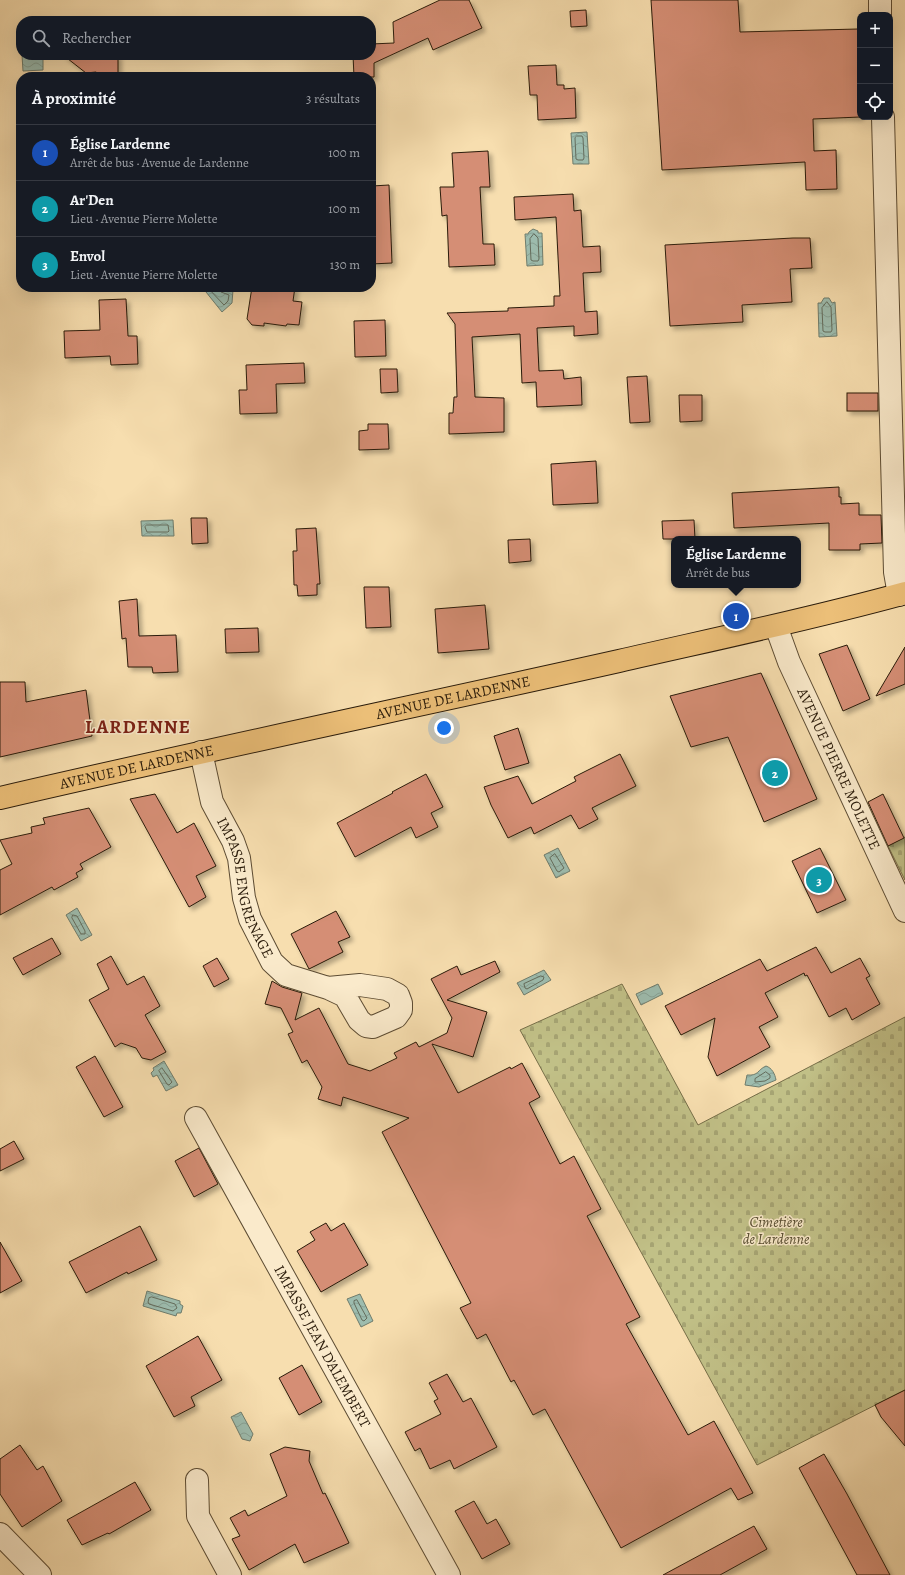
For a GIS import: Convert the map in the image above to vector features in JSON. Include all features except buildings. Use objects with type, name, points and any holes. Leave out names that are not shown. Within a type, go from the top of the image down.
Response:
[{"type":"main road","name":"AVENUE DE LARDENNE","points":[[0,798],[201,752],[426,704],[776,626],[902,594]]},
{"type":"street","points":[[880,0],[880,12]]},
{"type":"street","points":[[883,120],[895,572],[902,594]]},
{"type":"street","name":"AVENUE PIERRE MOLETTE","points":[[776,626],[789,662],[905,910]]},
{"type":"street","name":"IMPASSE ENGRENAGE","points":[[201,752],[212,802],[234,841],[244,898],[250,919],[272,962],[286,974],[328,988]]},
{"type":"street","name":"IMPASSE JEAN D'ALEMBERT","points":[[196,1118],[449,1575]]},
{"type":"street","points":[[197,1480],[198,1516],[230,1575]]},
{"type":"street","points":[[0,1534],[40,1575]]},
{"type":"green space","points":[[905,837],[905,880],[888,846]]},
{"type":"green space","name":"Cimetière de Lardenne","points":[[622,984],[698,1125],[905,1017],[905,1390],[757,1465],[520,1030]]},
{"type":"water","points":[[22,60],[43,60],[43,70],[23,71]]},
{"type":"water","points":[[587,132],[589,164],[573,164],[571,133]]},
{"type":"water","points":[[533,229],[538,231],[538,233],[542,233],[543,265],[527,266],[525,234],[528,234]]},
{"type":"water","points":[[206,292],[233,292],[232,303],[222,312]]},
{"type":"water","points":[[824,298],[829,298],[832,303],[835,302],[837,336],[819,337],[818,303],[821,303]]},
{"type":"water","points":[[173,520],[174,536],[142,536],[141,521]]},
{"type":"water","points":[[558,848],[570,871],[556,878],[544,855]]},
{"type":"water","points":[[77,908],[92,935],[81,941],[66,915]]},
{"type":"water","points":[[544,970],[551,980],[524,995],[517,983]]},
{"type":"water","points":[[658,984],[663,994],[641,1005],[636,994]]},
{"type":"water","points":[[164,1061],[178,1085],[166,1091],[157,1075],[153,1077],[151,1073],[154,1070],[153,1068]]},
{"type":"water","points":[[766,1066],[773,1072],[776,1080],[759,1087],[745,1085],[747,1075],[754,1075]]},
{"type":"water","points":[[147,1291],[180,1301],[180,1304],[183,1306],[181,1313],[177,1313],[176,1316],[143,1306]]},
{"type":"water","points":[[360,1294],[373,1321],[361,1327],[347,1299]]},
{"type":"water","points":[[241,1412],[253,1434],[250,1441],[242,1439],[231,1417]]},
{"type":"place","name":"Église Lardenne","points":[[736,616]]},
{"type":"place","name":"Ar'Den","points":[[775,773]]},
{"type":"place","name":"Envol","points":[[819,880]]},
{"type":"district","name":"LARDENNE","points":[[138,727]]}]
